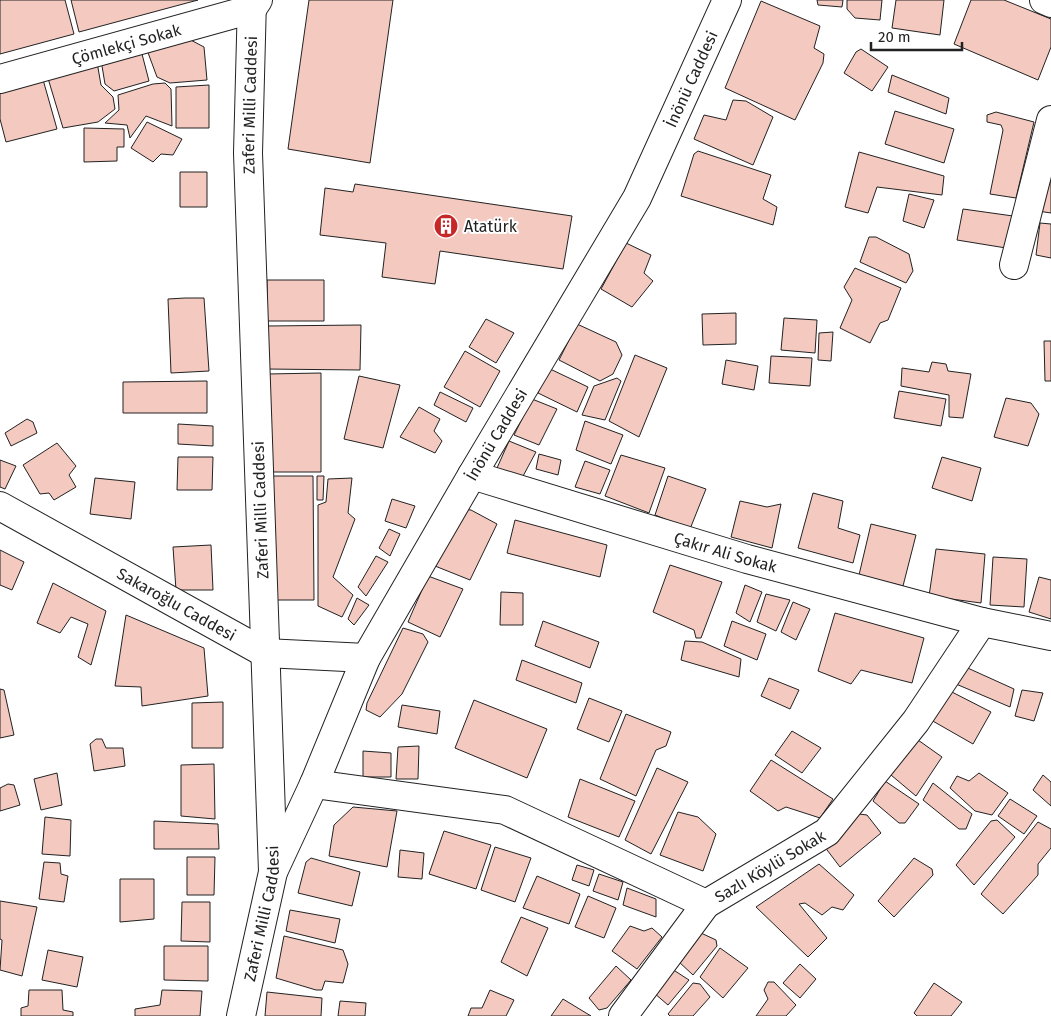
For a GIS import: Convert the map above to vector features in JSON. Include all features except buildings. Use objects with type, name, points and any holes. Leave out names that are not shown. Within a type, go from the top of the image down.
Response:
[{"type":"street","points":[[1044,0],[1051,3]]},
{"type":"street","name":"İnönü Caddesi","points":[[273,872],[314,784],[366,658],[472,474],[638,198],[718,1]]},
{"type":"street","name":"Çömlekçi Sokak","points":[[0,79],[254,3]]},
{"type":"street","name":"Zaferi Milli Caddesi","points":[[241,1016],[273,872],[248,152],[254,3]]},
{"type":"street","points":[[1014,265],[1051,120]]},
{"type":"street","name":"Çakır Ali Sokak","points":[[472,474],[747,559],[982,622]]},
{"type":"street","name":"Sakaroğlu Caddesi","points":[[0,506],[264,653],[366,658]]},
{"type":"street","points":[[982,622],[1051,636]]},
{"type":"street","name":"Sazlı Köylü Sokak","points":[[314,784],[505,810],[706,904],[827,832],[916,721],[982,622]]},
{"type":"street","points":[[623,1016],[706,904]]},
{"type":"place","name":"Atatürk","points":[[446,226]]}]
